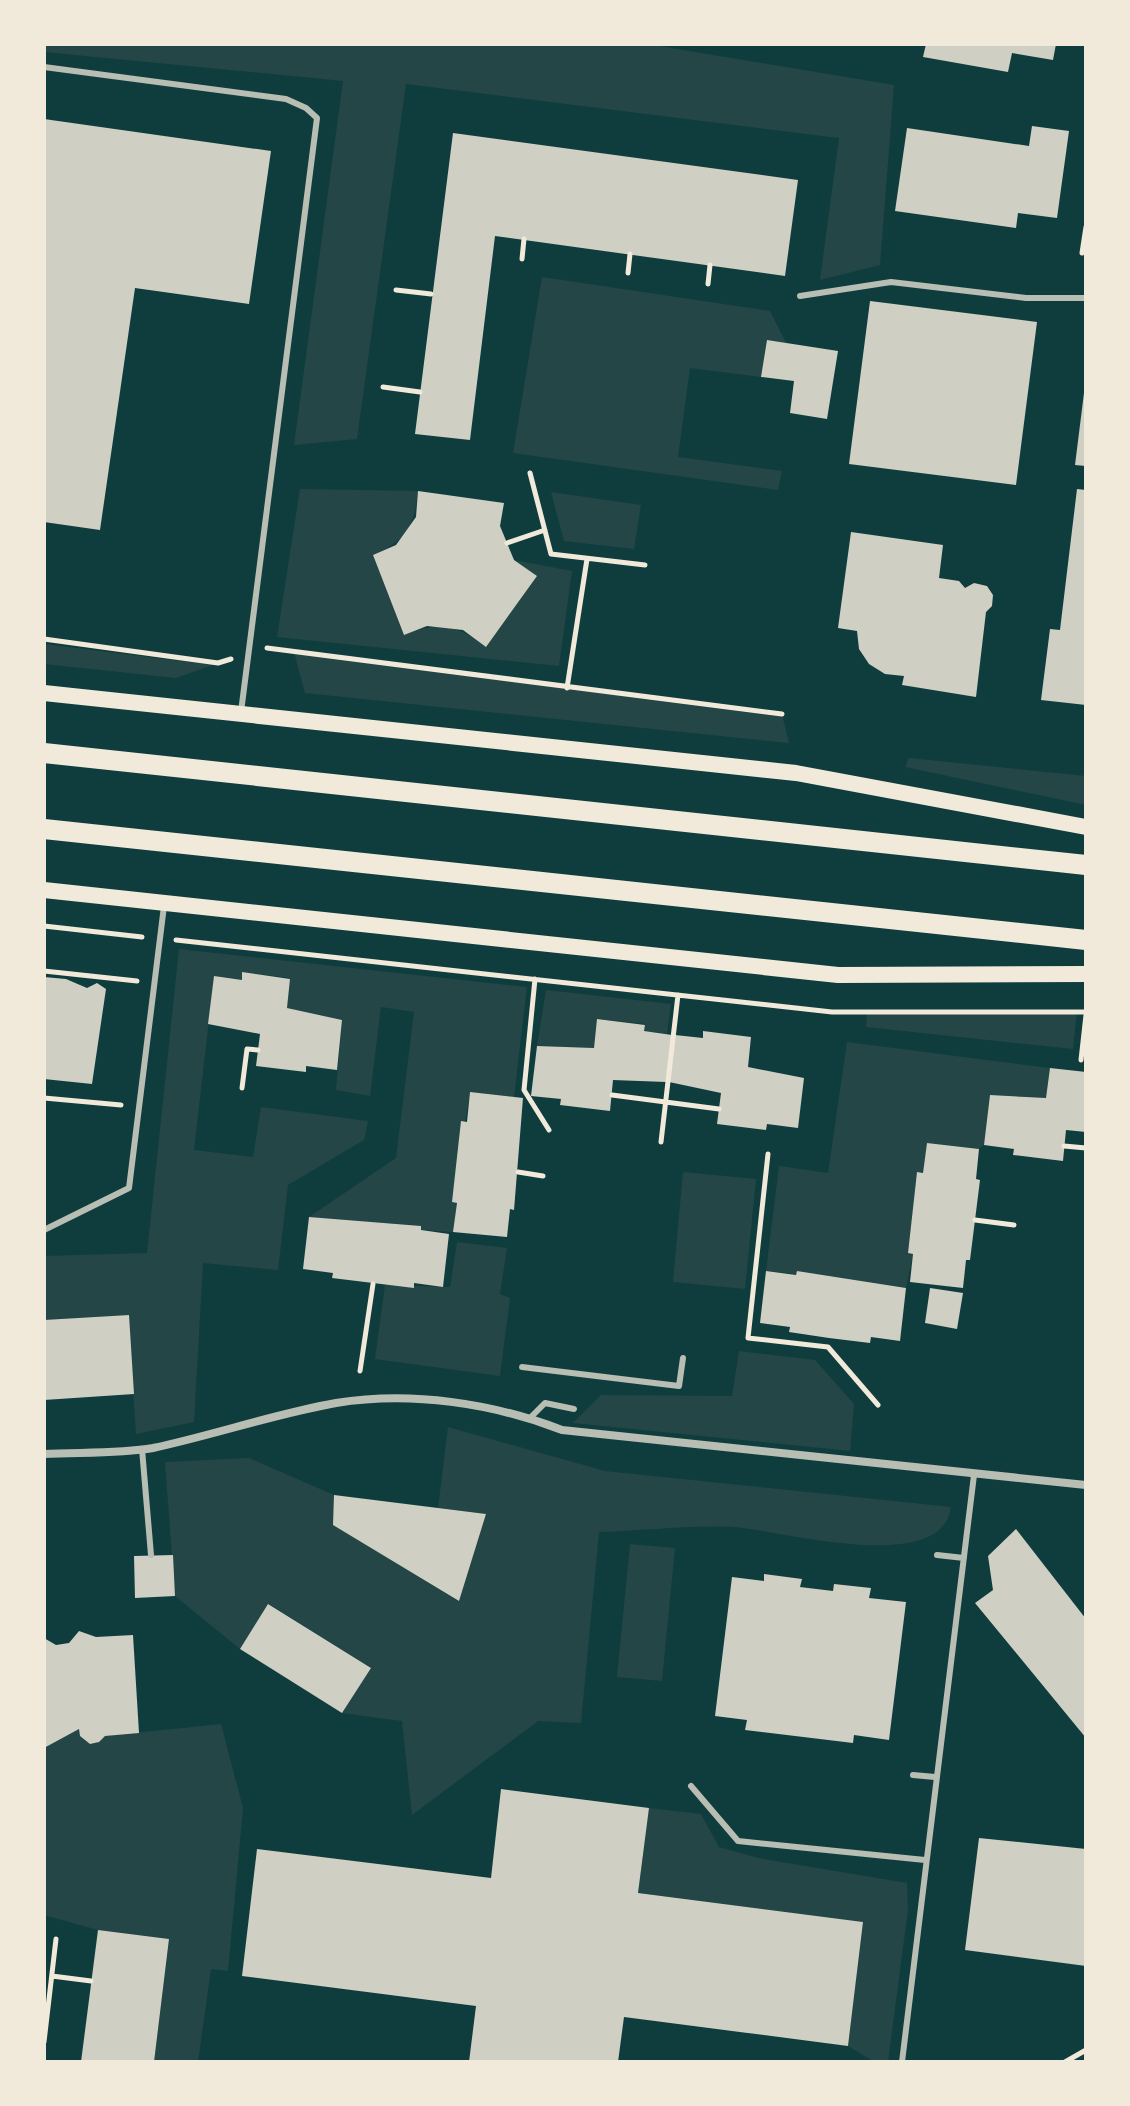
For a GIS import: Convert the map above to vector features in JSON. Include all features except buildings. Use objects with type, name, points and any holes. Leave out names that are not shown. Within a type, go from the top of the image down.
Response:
[{"type":"main road","points":[[44,693],[783,771],[1086,827]]},
{"type":"main road","points":[[44,753],[1086,865]]},
{"type":"main road","points":[[44,829],[845,917],[1086,940]]},
{"type":"main road","points":[[44,890],[838,975],[1086,974]]},
{"type":"street","points":[[44,1454],[142,1449],[336,1403],[381,1399],[433,1401],[518,1413],[562,1430],[1086,1485]]},
{"type":"lane","points":[[44,67],[286,99],[306,108],[317,118],[241,712]]},
{"type":"lane","points":[[800,296],[891,282],[1026,298],[1086,298]]},
{"type":"lane","points":[[44,1230],[129,1188],[164,903]]},
{"type":"lane","points":[[522,1367],[679,1386],[683,1358]]},
{"type":"lane","points":[[530,1418],[545,1403],[574,1409]]},
{"type":"lane","points":[[142,1449],[151,1555]]},
{"type":"lane","points":[[902,2062],[974,1475]]},
{"type":"lane","points":[[937,1555],[964,1558]]},
{"type":"lane","points":[[913,1775],[935,1777]]},
{"type":"lane","points":[[691,1786],[738,1841],[925,1860]]},
{"type":"path","points":[[1082,253],[1086,227]]},
{"type":"path","points":[[522,259],[524,239]]},
{"type":"path","points":[[628,273],[630,254]]},
{"type":"path","points":[[708,284],[710,265]]},
{"type":"path","points":[[396,290],[431,294]]},
{"type":"path","points":[[383,387],[420,392]]},
{"type":"path","points":[[530,473],[551,554],[645,565]]},
{"type":"path","points":[[507,543],[545,530]]},
{"type":"path","points":[[567,688],[587,559]]},
{"type":"path","points":[[44,639],[218,663],[248,653]]},
{"type":"path","points":[[265,648],[782,714]]},
{"type":"path","points":[[44,926],[832,1012],[1086,1013],[1081,1060]]},
{"type":"path","points":[[44,971],[154,983]]},
{"type":"path","points":[[535,979],[524,1090],[549,1130]]},
{"type":"path","points":[[661,1142],[678,995]]},
{"type":"path","points":[[242,1088],[247,1049],[258,1050]]},
{"type":"path","points":[[612,1095],[719,1109]]},
{"type":"path","points":[[44,1098],[138,1107]]},
{"type":"path","points":[[1064,1146],[1086,1148]]},
{"type":"path","points":[[768,1154],[748,1338],[828,1347],[878,1405]]},
{"type":"path","points":[[518,1172],[543,1176]]},
{"type":"path","points":[[975,1220],[1014,1225]]},
{"type":"path","points":[[360,1371],[373,1284]]},
{"type":"path","points":[[828,1347],[829,1338]]},
{"type":"path","points":[[44,2042],[56,1939]]},
{"type":"path","points":[[52,1976],[91,1981]]},
{"type":"path","points":[[1065,2062],[1086,2050]]},
{"type":"shaded area","points":[[44,44],[647,44],[894,85],[880,265],[820,280],[839,138],[406,84],[357,439],[294,445],[343,81],[44,52]]},
{"type":"shaded area","points":[[542,277],[770,311],[786,343],[767,340],[761,377],[690,368],[678,457],[782,471],[778,490],[513,453]]},
{"type":"shaded area","points":[[300,489],[418,491],[407,531],[394,544],[373,555],[404,635],[427,628],[447,627],[466,633],[486,646],[537,576],[514,560],[572,571],[559,666],[277,637]]},
{"type":"shaded area","points":[[551,492],[641,505],[634,549],[564,541]]},
{"type":"shaded area","points":[[44,644],[213,665],[176,678],[44,664]]},
{"type":"shaded area","points":[[294,652],[782,714],[789,743],[305,693]]},
{"type":"shaded area","points":[[909,758],[1086,776],[1086,805],[905,767]]},
{"type":"shaded area","points":[[179,949],[527,987],[514,1097],[470,1092],[452,1202],[457,1204],[453,1232],[421,1230],[421,1226],[309,1217],[396,1158],[414,1012],[381,1007],[370,1096],[336,1090],[342,1020],[287,1008],[290,978],[243,972],[242,980],[214,976],[194,1150],[253,1157],[261,1107],[368,1121],[364,1140],[288,1185],[278,1270],[203,1263],[194,1422],[136,1434],[128,1315],[44,1320],[44,1256],[147,1253]]},
{"type":"shaded area","points":[[546,990],[671,1004],[667,1034],[644,1031],[645,1024],[598,1019],[594,1048],[537,1046]]},
{"type":"shaded area","points":[[1077,1011],[1073,1049],[866,1027],[867,1012]]},
{"type":"shaded area","points":[[847,1042],[1050,1068],[1046,1098],[990,1095],[984,1145],[979,1149],[927,1143],[923,1173],[917,1172],[908,1253],[913,1254],[906,1288],[798,1271],[796,1274],[766,1271],[779,1166],[828,1173]]},
{"type":"shaded area","points":[[683,1172],[756,1179],[745,1289],[673,1282]]},
{"type":"shaded area","points":[[457,1242],[507,1248],[500,1294],[510,1298],[500,1376],[375,1359],[385,1285],[450,1287]]},
{"type":"shaded area","points":[[739,1351],[815,1360],[854,1404],[850,1451],[573,1423],[601,1395],[732,1396]]},
{"type":"shaded area","points":[[448,1427],[605,1471],[951,1507],[941,1528],[920,1540],[890,1545],[820,1540],[733,1527],[599,1532],[581,1723],[538,1721],[412,1815],[402,1721],[342,1713],[370,1667],[269,1604],[240,1649],[175,1596],[165,1462],[249,1458],[334,1495],[334,1525],[458,1601],[486,1514],[438,1508]]},
{"type":"shaded area","points":[[630,1544],[675,1548],[662,1681],[617,1677]]},
{"type":"shaded area","points":[[221,1724],[243,1808],[228,1971],[211,1969],[198,2062],[154,2062],[169,1939],[98,1930],[44,1915],[44,1748],[79,1729],[80,1736],[90,1743],[99,1742],[105,1736]]},
{"type":"shaded area","points":[[649,1808],[701,1814],[719,1847],[758,1858],[907,1883],[908,1910],[888,2062],[875,2062],[848,2046],[863,1922],[638,1893]]}]
